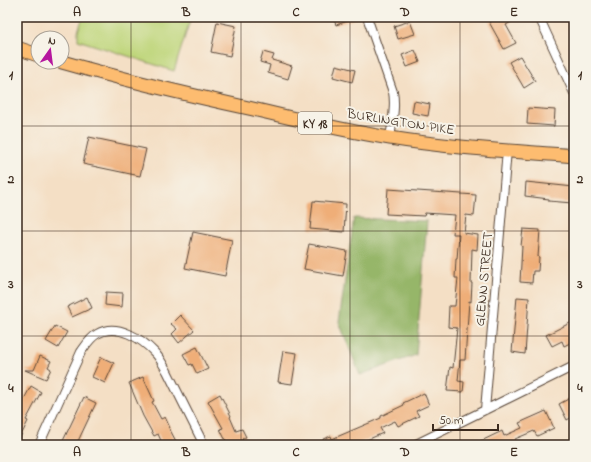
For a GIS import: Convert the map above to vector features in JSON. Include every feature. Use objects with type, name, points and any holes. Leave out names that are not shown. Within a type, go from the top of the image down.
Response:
[{"type":"main road","points":[[17,48],[30,52]]},
{"type":"main road","name":"BURLINGTON PIKE","points":[[70,64],[111,76],[322,125],[390,138],[450,146],[574,156]]},
{"type":"street","points":[[367,17],[393,92],[394,107],[390,138]]},
{"type":"street","points":[[539,17],[574,93]]},
{"type":"street","name":"GLENN STREET","points":[[485,410],[507,150]]},
{"type":"street","points":[[39,445],[81,352],[88,341],[96,334],[112,330],[127,333],[137,338],[160,359],[204,445]]},
{"type":"street","points":[[414,445],[574,366]]},
{"type":"green space","points":[[83,17],[191,17],[174,71],[78,40],[78,31]]},
{"type":"green space","points":[[354,218],[427,221],[416,355],[360,375],[339,322]]},
{"type":"building","points":[[333,17],[356,17],[356,18],[336,25]]},
{"type":"building","points":[[498,17],[508,17],[511,22],[506,25],[516,43],[504,49],[489,22]]},
{"type":"building","points":[[410,21],[415,34],[398,39],[394,26]]},
{"type":"building","points":[[217,22],[236,26],[230,56],[211,52]]},
{"type":"building","points":[[415,50],[420,62],[407,67],[402,55]]},
{"type":"building","points":[[263,52],[274,55],[272,60],[292,66],[288,79],[268,73],[270,65],[260,62]]},
{"type":"building","points":[[520,56],[535,81],[524,88],[509,62]]},
{"type":"building","points":[[336,65],[355,70],[352,82],[333,77]]},
{"type":"building","points":[[414,101],[430,104],[428,116],[412,113]]},
{"type":"building","points":[[528,108],[555,110],[554,126],[527,124]]},
{"type":"building","points":[[89,137],[146,149],[140,176],[83,164]]},
{"type":"building","points":[[526,182],[574,187],[572,203],[549,201],[549,199],[525,196]]},
{"type":"building","points":[[388,189],[476,195],[474,216],[466,215],[464,233],[478,235],[477,250],[472,249],[471,302],[469,301],[465,360],[460,360],[458,381],[464,382],[463,392],[447,391],[450,367],[453,368],[457,328],[448,327],[449,306],[455,306],[458,278],[455,278],[459,234],[453,234],[455,215],[425,213],[424,216],[386,214]]},
{"type":"building","points":[[313,201],[346,204],[344,232],[310,229]]},
{"type":"building","points":[[523,229],[540,230],[538,271],[533,271],[532,283],[520,282]]},
{"type":"building","points":[[193,232],[232,240],[225,276],[185,268]]},
{"type":"building","points":[[309,244],[347,251],[343,276],[304,269]]},
{"type":"building","points":[[106,292],[123,293],[122,307],[105,305]]},
{"type":"building","points":[[87,297],[92,308],[72,317],[67,307]]},
{"type":"building","points":[[517,297],[529,298],[525,354],[512,352]]},
{"type":"building","points":[[180,315],[194,330],[179,343],[172,334],[177,329],[171,324]]},
{"type":"building","points":[[574,321],[574,341],[564,346],[562,341],[552,346],[546,335]]},
{"type":"building","points":[[55,326],[67,332],[58,348],[46,341]]},
{"type":"building","points":[[197,347],[208,369],[197,374],[192,364],[189,365],[183,354]]},
{"type":"building","points":[[283,351],[297,353],[292,384],[278,382]]},
{"type":"building","points":[[40,356],[51,361],[48,367],[51,369],[46,379],[25,370],[34,370]]},
{"type":"building","points":[[101,357],[114,363],[105,383],[92,377]]},
{"type":"building","points":[[143,377],[154,401],[152,402],[161,419],[165,417],[178,445],[163,445],[158,434],[154,436],[143,416],[129,383]]},
{"type":"building","points":[[31,386],[41,392],[26,420],[28,421],[17,444],[17,412]]},
{"type":"building","points":[[424,393],[429,405],[416,411],[419,416],[398,426],[395,421],[380,428],[383,433],[360,443],[361,445],[319,445],[324,443],[323,439],[331,436],[332,439],[381,418],[381,416],[404,405],[403,403]]},
{"type":"building","points":[[220,394],[231,416],[230,417],[236,431],[242,429],[246,437],[242,439],[245,445],[228,445],[220,429],[223,428],[208,401]]},
{"type":"building","points":[[574,396],[574,416],[567,420],[559,404]]},
{"type":"building","points":[[84,397],[96,403],[79,439],[76,445],[61,445]]},
{"type":"building","points":[[546,411],[554,428],[537,436],[534,431],[515,439],[517,443],[513,445],[473,445],[502,431],[504,436],[522,428],[519,423]]}]
